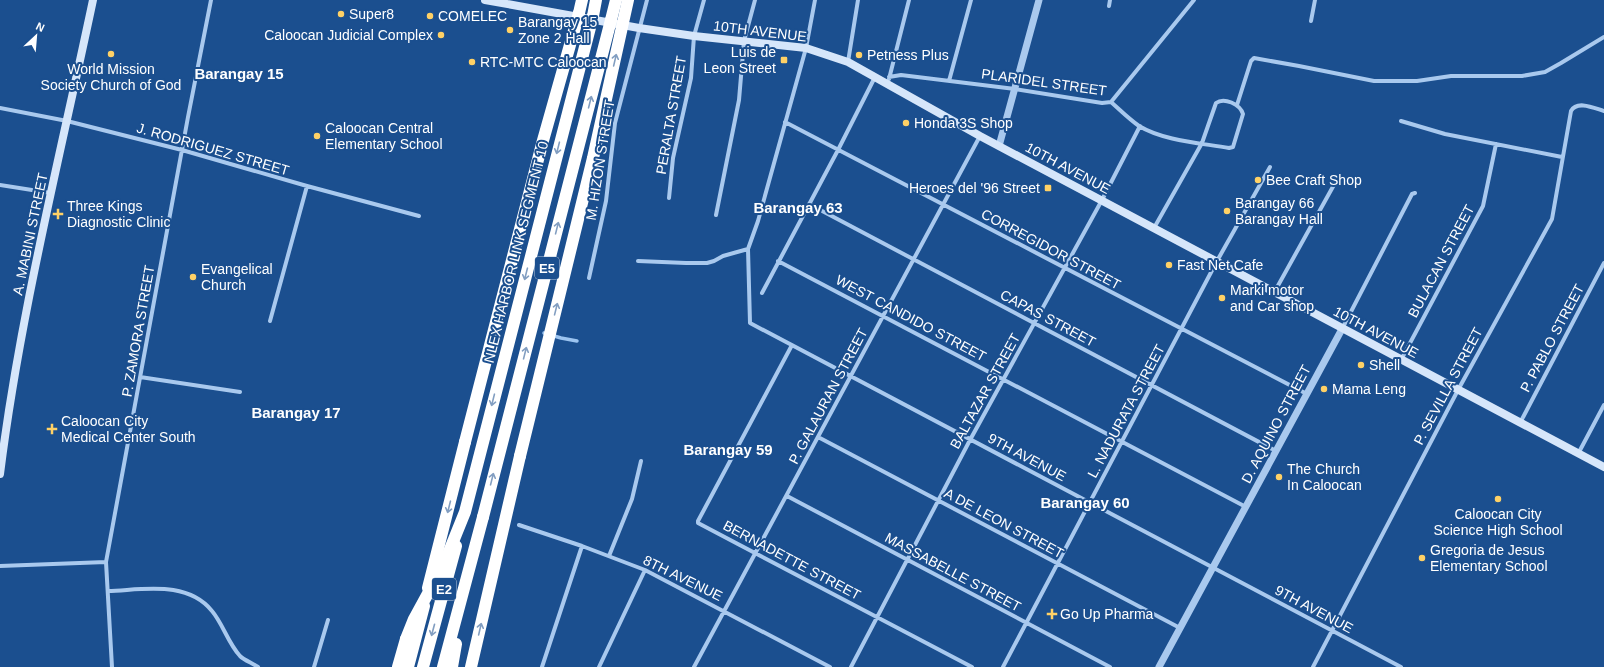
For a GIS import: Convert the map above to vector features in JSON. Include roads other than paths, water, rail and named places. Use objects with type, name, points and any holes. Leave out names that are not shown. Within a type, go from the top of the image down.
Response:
[{"type":"highway","points":[[408,667],[542,144],[582,0]]},
{"type":"highway","name":"NLEX HARBOR LINK SEGMENT 10","points":[[465,512],[596,0]]},
{"type":"highway","name":"E5","points":[[483,517],[616,0]]},
{"type":"highway","points":[[471,667],[520,456],[593,158],[628,0]]},
{"type":"highway","points":[[398,667],[414,620],[444,564],[465,512]]},
{"type":"highway","name":"E2","points":[[423,667],[465,512]]},
{"type":"highway","points":[[452,667],[466,588],[483,517]]},
{"type":"highway","name":"E2","points":[[443,667],[483,517]]},
{"type":"main road","name":"A. MABINI STREET","points":[[0,474],[22,341],[43,229],[68,121],[93,0]]},
{"type":"main road","name":"10TH AVENUE","points":[[485,0],[639,28],[694,36],[806,48],[848,62],[875,77],[888,81],[980,136],[1154,229],[1275,291],[1342,329],[1604,467]]},
{"type":"street","name":"P. ZAMORA STREET","points":[[112,667],[106,562],[211,0]]},
{"type":"street","name":"M. HIZON STREET","points":[[589,278],[606,201],[615,123],[639,28],[648,0]]},
{"type":"street","name":"PERALTA STREET","points":[[669,198],[673,158],[691,78],[694,36],[704,0]]},
{"type":"street","points":[[716,215],[739,100],[744,41],[755,0]]},
{"type":"street","points":[[638,260],[707,263],[723,256],[748,249],[786,122],[806,48],[815,0]]},
{"type":"street","points":[[848,62],[858,0]]},
{"type":"street","points":[[888,81],[909,0]]},
{"type":"street","points":[[949,81],[971,0]]},
{"type":"street","points":[[999,146],[1038,0]]},
{"type":"street","points":[[1109,6],[1110,0]]},
{"type":"street","points":[[1111,102],[1194,0]]},
{"type":"street","points":[[1311,21],[1315,0]]},
{"type":"street","points":[[1154,229],[1202,143],[1216,103],[1223,100],[1237,105],[1251,61],[1254,58],[1374,81],[1417,80],[1451,76],[1522,76],[1544,72],[1604,37]]},
{"type":"street","name":"PLARIDEL STREET","points":[[888,81],[901,75],[1015,89],[1102,103],[1111,102],[1140,126],[1159,134],[1180,140],[1229,148],[1233,147],[1243,114],[1242,109],[1237,105]]},
{"type":"street","points":[[762,293],[875,77]]},
{"type":"street","name":"P. SEVILLA STREET","points":[[1313,667],[1458,390],[1552,219],[1571,111],[1574,106],[1578,105],[1604,111]]},
{"type":"street","name":"J. RODRIGUEZ STREET","points":[[0,108],[68,121],[182,150],[419,216]]},
{"type":"street","points":[[1400,121],[1445,134],[1562,157]]},
{"type":"street","name":"CORREGIDOR STREET","points":[[786,122],[1307,394]]},
{"type":"street","name":"BALTAZAR STREET","points":[[851,667],[970,440],[1102,200],[1140,126]]},
{"type":"street","name":"P. GALAURAN STREET","points":[[694,667],[980,136]]},
{"type":"street","name":"BULACAN STREET","points":[[1401,360],[1483,206],[1496,144]]},
{"type":"street","name":"L. NADURATA STREET","points":[[1003,667],[1181,329],[1270,167]]},
{"type":"street","points":[[1275,291],[1335,182]]},
{"type":"street","points":[[0,185],[51,194]]},
{"type":"street","points":[[270,321],[307,186]]},
{"type":"street","name":"D. AQUINO STREET","points":[[1159,667],[1342,329],[1412,194],[1415,192]]},
{"type":"street","name":"CAPAS STREET","points":[[809,204],[1276,451]]},
{"type":"street","name":"9TH AVENUE","points":[[748,249],[750,323],[1401,667]]},
{"type":"street","name":"WEST CANDIDO STREET","points":[[778,260],[1246,507]]},
{"type":"street","name":"P. PABLO STREET","points":[[1520,423],[1604,263]]},
{"type":"street","name":"BERNADETTE STREET","points":[[792,345],[698,521],[699,524],[972,667]]},
{"type":"street","points":[[140,377],[240,392]]},
{"type":"street","points":[[1578,454],[1604,405]]},
{"type":"street","name":"A DE LEON STREET","points":[[818,437],[1180,628]]},
{"type":"street","points":[[609,556],[632,499],[641,461]]},
{"type":"street","name":"MASSABELLE STREET","points":[[787,496],[1110,667]]},
{"type":"street","name":"8TH AVENUE","points":[[519,525],[582,546],[645,570],[830,667]]},
{"type":"street","points":[[542,667],[582,546]]},
{"type":"street","points":[[0,566],[106,562]]},
{"type":"street","points":[[599,667],[645,570]]},
{"type":"street","points":[[108,592],[165,589],[180,590],[192,595],[212,610],[240,656],[258,667]]},
{"type":"street","points":[[314,667],[328,620]]},
{"type":"waterway","points":[[544,333],[577,341]]},
{"type":"place","name":"Super8","points":[[341,14]]},
{"type":"place","name":"COMELEC","points":[[430,16]]},
{"type":"place","name":"Barangay 15 Zone 2 Hall","points":[[510,30]]},
{"type":"place","name":"Caloocan Judicial Complex","points":[[441,35]]},
{"type":"place","name":"World Mission Society Church of God","points":[[111,54]]},
{"type":"place","name":"Petness Plus","points":[[859,55]]},
{"type":"place","name":"Luis de Leon Street","points":[[784,60]]},
{"type":"place","name":"RTC-MTC Caloocan","points":[[472,62]]},
{"type":"place","name":"Honda 3S Shop","points":[[906,123]]},
{"type":"place","name":"Caloocan Central Elementary School","points":[[317,136]]},
{"type":"place","name":"Bee Craft Shop","points":[[1258,180]]},
{"type":"place","name":"Heroes del '96 Street","points":[[1048,188]]},
{"type":"place","name":"Barangay 66 Barangay Hall","points":[[1227,211]]},
{"type":"place","name":"Three Kings Diagnostic Clinic","points":[[58,214]]},
{"type":"place","name":"Fast Net Cafe","points":[[1169,265]]},
{"type":"place","name":"Evangelical Church","points":[[193,277]]},
{"type":"place","name":"Marki motor and Car shop","points":[[1222,298]]},
{"type":"place","name":"Shell","points":[[1361,365]]},
{"type":"place","name":"Mama Leng","points":[[1324,389]]},
{"type":"place","name":"Caloocan City Medical Center South","points":[[52,429]]},
{"type":"place","name":"The Church In Caloocan","points":[[1279,477]]},
{"type":"place","name":"Caloocan City Science High School","points":[[1498,499]]},
{"type":"place","name":"Gregoria de Jesus Elementary School","points":[[1422,558]]},
{"type":"place","name":"Go Up Pharma","points":[[1052,614]]},
{"type":"district","name":"Barangay 15","points":[[239,73]]},
{"type":"district","name":"Barangay 63","points":[[798,207]]},
{"type":"district","name":"Barangay 17","points":[[296,412]]},
{"type":"district","name":"Barangay 59","points":[[728,449]]},
{"type":"district","name":"Barangay 60","points":[[1085,502]]}]
